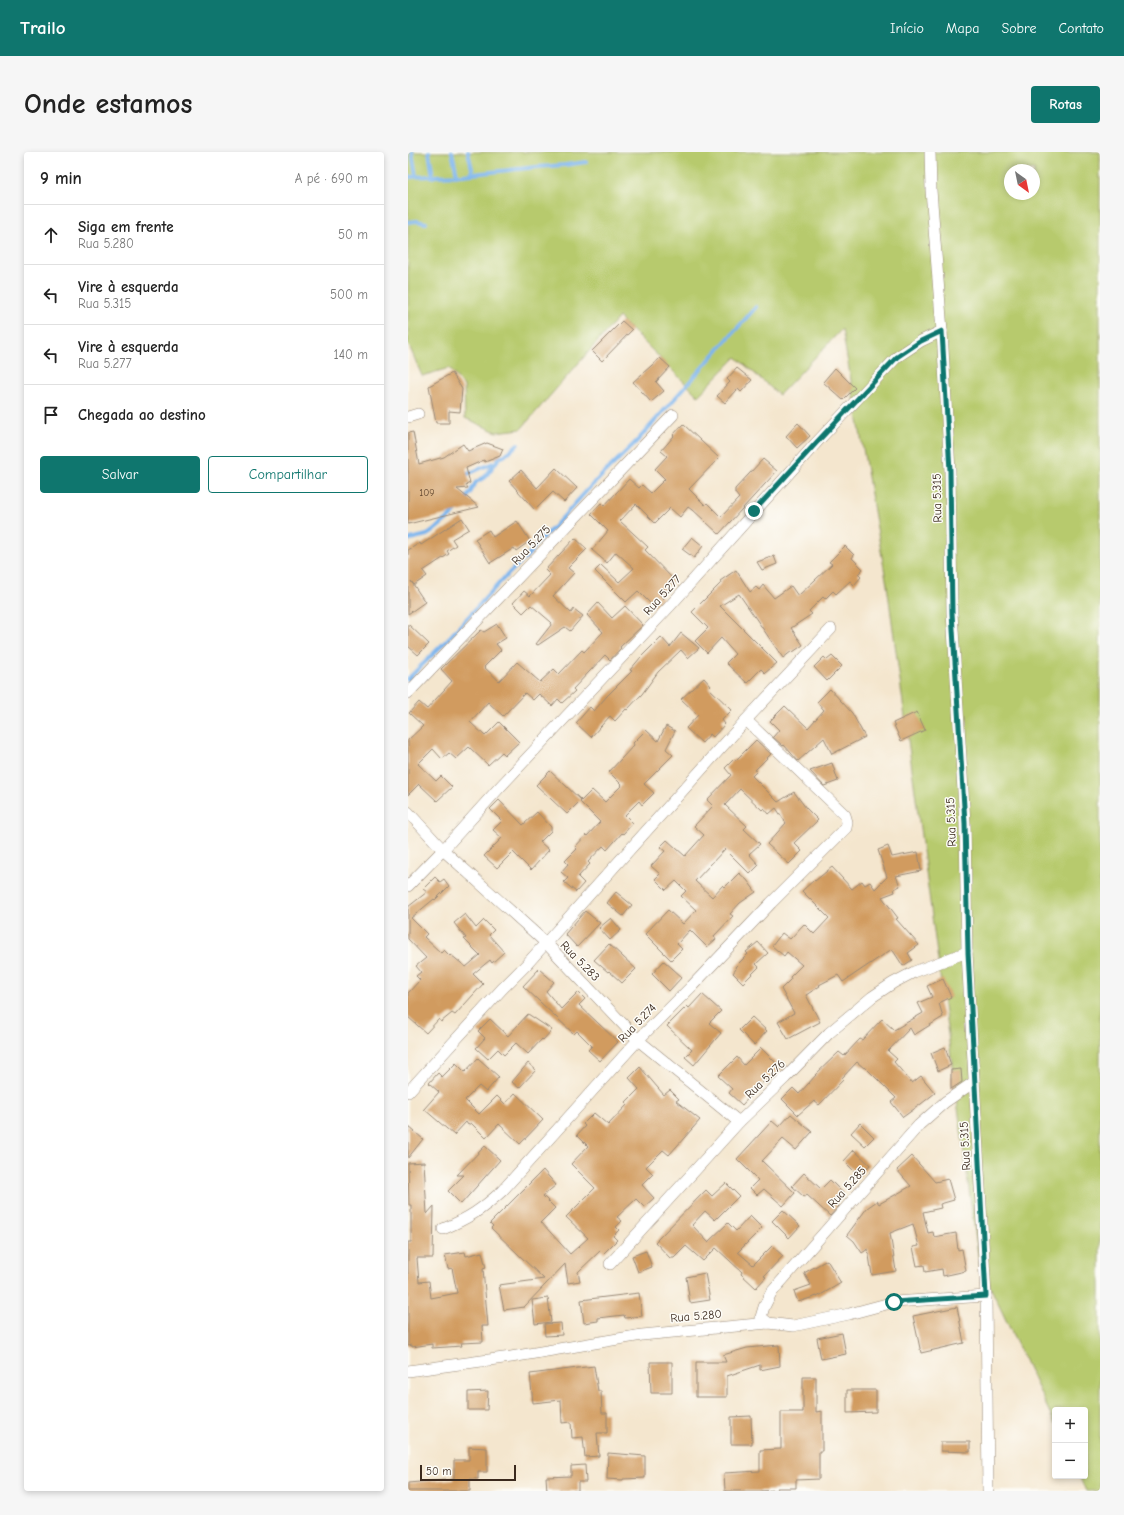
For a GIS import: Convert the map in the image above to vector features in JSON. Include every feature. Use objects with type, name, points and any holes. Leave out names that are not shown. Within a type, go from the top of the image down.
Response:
[{"type":"street","name":"Rua 5.315","points":[[930,152],[931,190],[942,331],[950,471],[952,613],[965,823],[968,952],[986,1296],[988,1491]]},
{"type":"street","name":"Rua 5.277","points":[[408,886],[443,850],[498,788],[669,607],[817,442],[897,357],[921,341],[942,331]]},
{"type":"street","name":"Rua 5.275","points":[[408,693],[673,415]]},
{"type":"street","points":[[408,1092],[546,943],[746,720],[831,629]]},
{"type":"street","name":"Rua 5.274","points":[[443,1229],[472,1216],[484,1208],[502,1191],[638,1040],[846,828],[847,822],[845,815],[746,720]]},
{"type":"street","name":"Rua 5.283","points":[[408,812],[443,850],[546,943],[638,1040],[739,1122]]},
{"type":"street","name":"Rua 5.276","points":[[610,1264],[739,1122],[829,1033],[872,997],[914,972],[968,952]]},
{"type":"street","name":"Rua 5.285","points":[[768,1323],[761,1318],[764,1307],[771,1293],[795,1264],[919,1125],[945,1102],[974,1082]]},
{"type":"street","name":"Rua 5.280","points":[[408,1370],[511,1357],[642,1335],[768,1323],[793,1326],[849,1314],[894,1302],[986,1296]]},
{"type":"green space","points":[[408,152],[1100,152],[1100,1491],[1086,1491],[1080,1479],[1088,1479],[1088,1407],[1052,1407],[1052,1418],[979,1263],[887,585],[842,329],[779,395],[736,357],[698,396],[619,317],[521,429],[496,432],[465,418],[464,386],[449,368],[422,376],[408,343]]},
{"type":"building","points":[[622,321],[632,330],[602,361],[592,351]]},
{"type":"building","points":[[660,358],[670,367],[656,382],[664,391],[651,402],[633,382]]},
{"type":"building","points":[[737,368],[752,380],[741,392],[738,389],[725,403],[717,396],[730,382],[727,379]]},
{"type":"building","points":[[835,368],[855,388],[843,400],[823,382]]},
{"type":"building","points":[[452,373],[462,389],[460,412],[449,411],[449,423],[436,423],[429,386]]},
{"type":"building","points":[[798,423],[810,436],[797,448],[786,436]]},
{"type":"building","points":[[683,424],[719,458],[689,489],[705,505],[707,503],[721,517],[739,498],[735,493],[735,489],[763,459],[777,471],[719,534],[688,507],[680,517],[670,508],[655,523],[636,504],[620,521],[648,547],[645,550],[674,580],[659,594],[664,599],[655,608],[638,591],[626,602],[595,571],[601,565],[619,582],[634,568],[616,552],[607,563],[592,550],[608,531],[591,514],[601,503],[604,506],[629,479],[639,488],[642,485],[651,493],[665,479],[655,469],[667,456],[661,451]]},
{"type":"building","points":[[413,432],[419,464],[444,457],[463,444],[468,451],[487,443],[503,449],[500,456],[485,462],[484,460],[466,468],[470,483],[466,485],[468,488],[457,489],[479,507],[408,524],[408,433]]},
{"type":"building","points":[[556,468],[577,488],[564,502],[553,492],[535,510],[509,481],[521,470],[537,488]]},
{"type":"building","points":[[462,518],[469,529],[452,539],[456,545],[447,551],[449,554],[423,571],[427,576],[414,585],[411,581],[425,602],[408,614],[408,550],[420,543],[421,545]]},
{"type":"building","points":[[517,521],[530,541],[516,551],[514,548],[490,563],[475,539],[489,530],[493,537]]},
{"type":"building","points":[[692,537],[703,546],[694,558],[682,549]]},
{"type":"building","points":[[575,538],[587,549],[568,568],[574,573],[553,596],[571,613],[574,609],[583,616],[570,631],[565,627],[538,645],[536,644],[551,625],[551,622],[531,605],[523,613],[513,603],[524,591],[530,596],[550,575],[545,570]]},
{"type":"building","points":[[845,546],[854,555],[852,558],[863,569],[858,574],[861,577],[854,585],[850,581],[836,594],[833,591],[825,599],[823,597],[809,611],[812,614],[791,628],[803,645],[783,658],[739,594],[720,606],[777,663],[765,673],[761,669],[747,683],[726,663],[735,654],[721,638],[707,653],[695,641],[708,628],[692,612],[721,583],[720,581],[736,570],[750,592],[756,587],[759,590],[763,585],[774,598],[791,586],[798,596],[832,564],[829,562]]},
{"type":"building","points":[[774,556],[777,564],[762,570],[757,562]]},
{"type":"building","points":[[598,603],[612,618],[625,606],[643,625],[620,647],[621,648],[610,660],[605,655],[573,689],[575,691],[562,703],[558,699],[552,706],[539,694],[533,700],[525,693],[503,716],[488,702],[470,722],[485,736],[499,722],[519,742],[505,755],[502,752],[488,765],[469,747],[456,759],[449,753],[442,759],[433,749],[418,764],[436,781],[441,776],[452,787],[437,801],[419,784],[408,795],[408,740],[423,726],[409,713],[419,702],[427,709],[452,681],[441,669],[481,630],[484,632],[497,624],[506,638],[496,644],[501,650],[484,667],[499,681],[517,662],[540,682],[554,669],[559,674],[582,650],[584,652],[603,632],[587,615]]},
{"type":"building","points":[[408,624],[429,644],[418,655],[408,646]]},
{"type":"building","points":[[681,633],[699,648],[688,658],[681,650],[658,672],[642,694],[615,721],[610,716],[591,737],[576,723],[590,707],[594,711],[632,671],[630,670],[641,657],[661,637],[670,647]]},
{"type":"building","points":[[832,656],[842,666],[827,681],[814,667],[824,657],[827,660]]},
{"type":"building","points":[[704,678],[711,686],[709,688],[732,710],[722,720],[725,724],[713,737],[710,734],[702,743],[686,728],[698,715],[681,699]]},
{"type":"building","points":[[830,689],[852,713],[865,737],[832,754],[824,738],[798,761],[784,745],[783,746],[773,737],[779,730],[770,721],[785,706],[808,728],[824,710],[817,702]]},
{"type":"building","points":[[917,712],[925,730],[901,741],[893,723]]},
{"type":"building","points":[[666,726],[675,731],[666,749],[673,755],[644,784],[654,793],[642,805],[639,801],[625,815],[633,823],[607,850],[603,846],[588,862],[590,864],[578,877],[584,883],[576,892],[564,882],[568,878],[561,872],[568,864],[565,861],[577,849],[575,847],[600,822],[580,802],[592,790],[605,802],[622,785],[609,772],[646,730],[658,741]]},
{"type":"building","points":[[756,740],[771,754],[755,770],[757,771],[752,776],[778,802],[794,792],[806,808],[818,820],[794,843],[802,851],[789,864],[767,844],[786,823],[776,808],[769,814],[764,808],[762,810],[740,789],[725,805],[747,826],[744,829],[760,844],[749,854],[759,865],[750,874],[725,849],[695,881],[712,897],[723,885],[725,887],[739,873],[747,880],[756,892],[740,903],[730,914],[733,916],[714,936],[716,939],[707,947],[690,930],[677,944],[682,949],[671,960],[645,934],[668,910],[683,924],[696,910],[681,896],[686,891],[676,881],[666,890],[655,879],[660,874],[651,866],[665,851],[660,847],[667,840],[685,856],[704,835],[694,826],[713,806],[707,800],[731,775],[725,768],[734,759],[736,760]]},
{"type":"building","points":[[832,763],[838,781],[824,786],[810,771]]},
{"type":"building","points":[[550,771],[581,800],[567,814],[536,785]]},
{"type":"building","points":[[499,800],[523,825],[537,812],[551,827],[551,831],[540,842],[549,850],[531,870],[513,852],[497,868],[484,856],[502,838],[493,830],[502,821],[490,809]]},
{"type":"building","points":[[888,846],[892,857],[918,852],[921,871],[896,876],[900,886],[894,889],[895,892],[882,897],[898,918],[896,919],[919,945],[908,953],[912,960],[903,966],[892,949],[843,982],[838,975],[819,985],[820,986],[806,995],[820,1022],[788,1039],[778,1022],[794,1013],[781,989],[802,965],[787,952],[784,956],[772,946],[782,933],[790,939],[804,924],[814,934],[829,918],[802,891],[832,867],[852,889],[862,881],[865,885],[870,882],[875,889],[887,877],[878,850]]},
{"type":"building","points":[[435,877],[440,882],[444,879],[449,886],[435,900],[434,899],[411,918],[427,934],[424,937],[441,953],[444,950],[466,967],[480,955],[464,939],[466,938],[454,923],[465,914],[476,928],[484,920],[494,930],[489,935],[504,952],[492,963],[490,960],[473,974],[483,984],[455,1015],[452,1013],[441,1022],[439,1019],[426,1033],[408,1017],[408,993],[420,980],[416,976],[421,972],[416,966],[426,958],[408,939],[408,907],[427,892],[423,889]]},
{"type":"building","points":[[616,892],[632,905],[623,916],[607,903]]},
{"type":"building","points":[[585,911],[600,923],[577,947],[565,934]]},
{"type":"building","points":[[611,918],[621,930],[610,940],[599,928]]},
{"type":"building","points":[[758,942],[768,953],[756,964],[759,967],[743,983],[733,973],[736,969],[735,967],[748,954],[746,952]]},
{"type":"building","points":[[609,944],[636,969],[622,983],[594,960]]},
{"type":"building","points":[[664,961],[682,977],[669,991],[652,974]]},
{"type":"building","points":[[539,969],[554,982],[546,991],[561,1009],[578,992],[585,999],[579,1005],[618,1042],[600,1061],[588,1050],[592,1046],[577,1031],[574,1034],[523,986]]},
{"type":"building","points":[[943,979],[951,997],[939,1003],[943,1017],[914,1035],[910,1028],[888,1051],[897,1059],[894,1062],[912,1083],[921,1076],[935,1093],[921,1104],[903,1117],[891,1102],[896,1098],[865,1067],[864,1068],[857,1062],[841,1079],[843,1080],[819,1105],[814,1101],[798,1115],[782,1099],[793,1088],[799,1094],[815,1075],[839,1052],[844,1056],[882,1019],[894,1030],[923,1013],[918,1003],[932,997],[927,986]]},
{"type":"building","points":[[702,994],[721,1011],[709,1023],[721,1033],[694,1065],[685,1057],[692,1050],[667,1026],[687,1006],[689,1008]]},
{"type":"building","points":[[528,1014],[552,1030],[528,1054],[516,1043],[504,1055],[498,1049],[488,1059],[476,1048],[485,1038],[478,1031],[490,1019],[508,1036]]},
{"type":"building","points":[[752,1017],[767,1031],[754,1045],[739,1030]]},
{"type":"building","points":[[945,1047],[951,1065],[938,1071],[931,1053]]},
{"type":"building","points":[[761,1048],[782,1069],[767,1084],[764,1081],[742,1105],[729,1093],[732,1089],[718,1076],[737,1057],[744,1065]]},
{"type":"building","points":[[478,1058],[499,1077],[486,1092],[479,1086],[465,1100],[479,1114],[497,1096],[505,1104],[515,1093],[543,1120],[520,1144],[499,1124],[486,1138],[471,1123],[468,1125],[466,1122],[454,1135],[424,1109],[439,1092],[429,1083],[438,1073],[442,1077],[456,1063],[465,1072]]},
{"type":"building","points":[[528,1063],[536,1070],[519,1088],[512,1082]]},
{"type":"building","points":[[640,1067],[664,1095],[670,1090],[679,1099],[676,1101],[700,1120],[669,1155],[663,1150],[646,1167],[653,1174],[642,1185],[654,1198],[644,1207],[636,1199],[617,1217],[622,1221],[616,1227],[619,1230],[613,1236],[617,1240],[604,1253],[601,1250],[578,1272],[580,1281],[568,1283],[565,1264],[524,1307],[504,1310],[499,1285],[544,1279],[491,1228],[493,1226],[490,1223],[543,1170],[556,1185],[543,1196],[555,1208],[541,1222],[570,1254],[588,1238],[566,1217],[595,1188],[571,1164],[588,1146],[577,1135],[585,1126],[583,1124],[594,1113],[608,1125],[627,1105],[625,1103],[639,1089],[629,1078]]},
{"type":"building","points":[[961,1069],[962,1082],[951,1089],[951,1070]]},
{"type":"building","points":[[791,1114],[812,1132],[796,1150],[783,1139],[762,1161],[795,1193],[783,1206],[764,1189],[757,1195],[750,1188],[758,1180],[737,1159],[772,1121],[779,1127]]},
{"type":"building","points":[[860,1123],[874,1137],[865,1146],[851,1133]]},
{"type":"building","points":[[408,1126],[423,1139],[408,1158]]},
{"type":"building","points":[[485,1146],[500,1160],[461,1204],[448,1191],[464,1175],[457,1175]]},
{"type":"building","points":[[854,1150],[870,1165],[859,1176],[844,1161]]},
{"type":"building","points":[[912,1156],[935,1182],[948,1179],[954,1200],[940,1204],[941,1208],[923,1212],[928,1233],[933,1232],[934,1237],[956,1233],[958,1250],[962,1249],[966,1271],[943,1276],[942,1269],[925,1272],[924,1265],[917,1266],[913,1247],[919,1246],[913,1224],[890,1233],[896,1271],[872,1275],[868,1249],[862,1253],[854,1241],[847,1235],[867,1208],[877,1201],[879,1204],[911,1186],[897,1170]]},
{"type":"building","points":[[424,1162],[427,1214],[434,1206],[433,1258],[417,1258],[419,1282],[429,1281],[431,1298],[457,1293],[452,1268],[448,1269],[445,1255],[465,1252],[466,1256],[482,1252],[486,1268],[483,1269],[488,1326],[482,1326],[483,1342],[461,1343],[462,1346],[432,1348],[432,1344],[412,1347],[412,1345],[408,1346],[408,1242],[411,1242],[411,1205],[409,1205],[408,1163]]},
{"type":"building","points":[[804,1173],[821,1189],[830,1180],[843,1193],[835,1202],[839,1206],[830,1216],[807,1195],[804,1197],[792,1186]]},
{"type":"building","points":[[726,1183],[739,1196],[715,1220],[705,1211],[692,1225],[708,1242],[728,1223],[736,1231],[750,1216],[762,1228],[738,1252],[753,1265],[772,1246],[783,1256],[764,1276],[766,1277],[756,1288],[741,1274],[742,1272],[716,1248],[703,1261],[686,1246],[674,1258],[670,1258],[655,1242],[706,1190],[712,1196]]},
{"type":"building","points":[[783,1210],[800,1226],[789,1238],[772,1221]]},
{"type":"building","points":[[646,1251],[652,1267],[638,1272],[632,1256]]},
{"type":"building","points":[[827,1260],[841,1283],[817,1297],[798,1302],[794,1291],[811,1285],[804,1273]]},
{"type":"building","points":[[705,1273],[710,1300],[690,1303],[686,1277]]},
{"type":"building","points":[[639,1293],[642,1316],[625,1318],[624,1315],[598,1318],[598,1321],[584,1323],[581,1300]]},
{"type":"building","points":[[548,1298],[551,1322],[535,1324],[532,1300]]},
{"type":"building","points":[[957,1307],[964,1343],[921,1353],[913,1316]]},
{"type":"building","points":[[561,1323],[562,1335],[545,1336],[544,1324]]},
{"type":"building","points":[[842,1333],[846,1354],[821,1359],[817,1338]]},
{"type":"building","points":[[779,1345],[780,1366],[760,1370],[760,1365],[727,1376],[727,1397],[696,1397],[696,1362],[726,1362],[723,1355],[747,1348]]},
{"type":"building","points":[[650,1362],[672,1362],[672,1393],[651,1393]]},
{"type":"building","points":[[594,1366],[598,1391],[601,1391],[602,1413],[607,1413],[607,1433],[597,1433],[599,1456],[585,1457],[583,1437],[572,1438],[571,1422],[562,1423],[561,1400],[533,1403],[530,1374]]},
{"type":"building","points":[[803,1377],[816,1377],[816,1412],[822,1411],[822,1451],[819,1451],[819,1479],[796,1480],[796,1488],[777,1488],[777,1490],[759,1491],[725,1491],[724,1473],[760,1471],[760,1450],[781,1449],[781,1412],[803,1412]]},
{"type":"building","points":[[847,1390],[876,1390],[876,1412],[847,1413]]},
{"type":"building","points":[[488,1391],[487,1410],[468,1410],[468,1392]]},
{"type":"building","points":[[751,1416],[752,1444],[731,1444],[731,1417]]},
{"type":"building","points":[[941,1442],[970,1442],[970,1452],[941,1451]]},
{"type":"building","points":[[469,1447],[487,1448],[487,1472],[478,1472],[478,1479],[470,1479],[470,1491],[408,1491],[408,1483],[454,1479],[454,1460],[469,1460]]},
{"type":"building","points":[[608,1453],[645,1456],[645,1478],[623,1480],[607,1479]]},
{"type":"building","points":[[585,1465],[586,1482],[578,1482],[578,1491],[547,1491],[546,1477],[571,1476],[571,1466]]},
{"type":"waterway","points":[[412,152],[416,176]]},
{"type":"waterway","points":[[429,152],[433,177]]},
{"type":"waterway","points":[[452,152],[457,175]]},
{"type":"waterway","points":[[468,152],[473,173]]},
{"type":"waterway","points":[[408,177],[463,175],[586,162]]},
{"type":"waterway","points":[[408,222],[417,221],[426,223]]},
{"type":"waterway","points":[[408,679],[446,641],[503,579],[529,554],[537,543],[553,528],[592,485],[637,441],[756,307]]},
{"type":"waterway","points":[[464,502],[476,482],[485,477],[499,458],[504,456],[518,444]]},
{"type":"waterway","points":[[463,476],[493,463]]},
{"type":"waterway","points":[[408,540],[427,535],[457,510]]},
{"type":"route","points":[[754,511],[897,357],[921,341],[942,331],[950,471],[952,613],[965,823],[968,952],[986,1296],[905,1300],[894,1302]]}]
